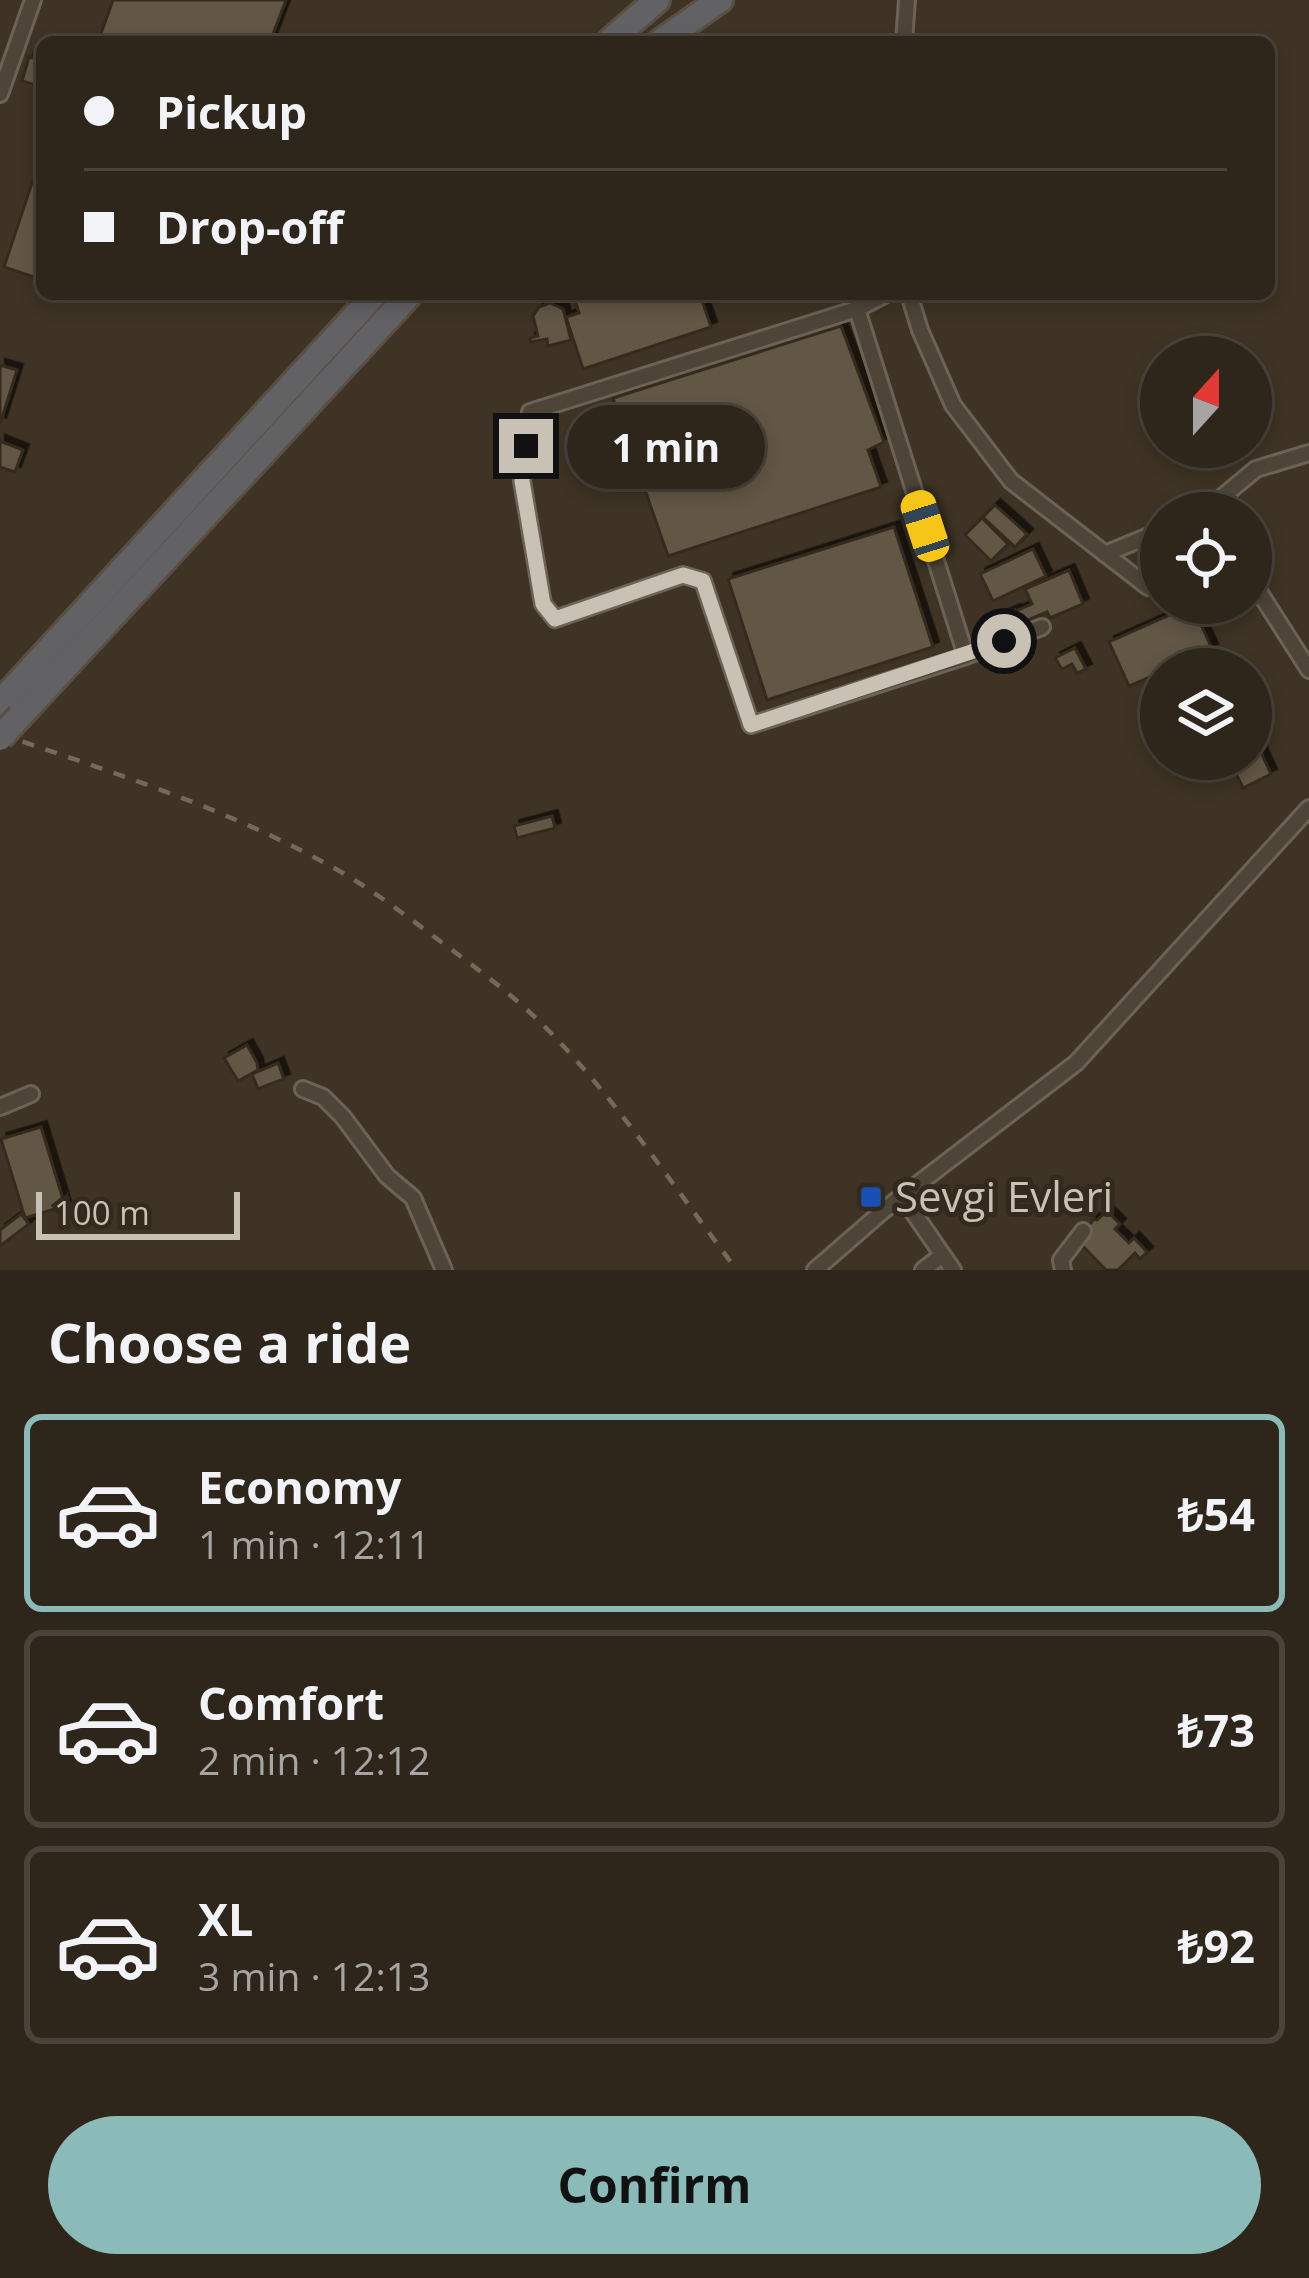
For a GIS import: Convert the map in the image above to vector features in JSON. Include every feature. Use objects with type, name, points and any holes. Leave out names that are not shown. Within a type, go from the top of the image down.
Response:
[{"type":"highway","points":[[617,36],[657,0]]},
{"type":"highway","points":[[669,36],[720,0]]},
{"type":"highway","points":[[0,738],[7,707],[370,300]]},
{"type":"highway","points":[[7,707],[404,300]]},
{"type":"street","points":[[0,94],[33,0]]},
{"type":"street","points":[[904,36],[907,0]]},
{"type":"street","points":[[874,300],[530,412],[522,481],[543,604],[555,619],[683,575],[703,581],[751,725],[1042,627]]},
{"type":"street","points":[[911,300],[953,405],[1011,481],[1140,581]]},
{"type":"street","points":[[857,309],[966,656]]},
{"type":"street","points":[[1228,492],[1256,469],[1309,453]]},
{"type":"street","points":[[1105,554],[1140,540]]},
{"type":"street","points":[[1272,612],[1309,670]]},
{"type":"street","points":[[815,1270],[902,1196],[1076,1063],[1309,808]]},
{"type":"street","points":[[303,1089],[323,1096],[387,1176],[413,1198],[444,1270]]},
{"type":"street","points":[[0,1107],[31,1094]]},
{"type":"street","points":[[902,1196],[953,1270]]},
{"type":"street","points":[[1062,1270],[1061,1260],[1083,1231]]},
{"type":"street","points":[[923,1270],[941,1256]]},
{"type":"building","points":[[113,0],[286,0],[272,36],[100,36]]},
{"type":"building","points":[[29,57],[36,59],[36,85],[22,81]]},
{"type":"building","points":[[33,180],[36,181],[36,278],[4,267]]},
{"type":"building","points":[[575,300],[702,300],[711,327],[583,369],[566,317],[579,313]]},
{"type":"building","points":[[550,303],[563,309],[571,340],[548,346],[547,339],[531,342],[530,338],[538,336],[533,316]]},
{"type":"building","points":[[841,326],[884,442],[868,450],[881,487],[668,556],[613,398]]},
{"type":"building","points":[[0,365],[17,370],[0,424]]},
{"type":"building","points":[[0,441],[23,450],[15,472],[0,467]]},
{"type":"building","points":[[995,505],[1027,534],[1015,547],[983,517]]},
{"type":"building","points":[[982,518],[1008,544],[991,561],[965,535]]},
{"type":"building","points":[[894,527],[933,647],[767,700],[728,579]]},
{"type":"building","points":[[1033,549],[1046,576],[993,601],[980,574]]},
{"type":"building","points":[[1069,570],[1083,604],[1050,618],[1047,612],[1021,623],[1016,611],[1032,604],[1025,589]]},
{"type":"building","points":[[1015,610],[1021,625],[991,638],[984,623]]},
{"type":"building","points":[[1149,624],[1201,624],[1212,648],[1140,648],[1140,681],[1129,686],[1109,642]]},
{"type":"building","points":[[1075,648],[1086,669],[1077,673],[1072,664],[1062,669],[1055,658]]},
{"type":"building","points":[[552,816],[555,828],[517,838],[514,826]]},
{"type":"building","points":[[247,1045],[258,1070],[238,1081],[224,1058]]},
{"type":"building","points":[[278,1063],[284,1079],[258,1089],[252,1074]]},
{"type":"building","points":[[41,1127],[65,1206],[25,1218],[1,1139]]},
{"type":"building","points":[[1107,1211],[1120,1224],[1115,1229],[1129,1243],[1134,1238],[1147,1252],[1140,1259],[1135,1253],[1118,1270],[1106,1270],[1077,1240]]},
{"type":"building","points":[[21,1214],[29,1224],[0,1246],[0,1230]]},
{"type":"railway","points":[[0,734],[245,824],[340,871],[405,915],[544,1026],[620,1113],[737,1270]]},
{"type":"place","name":"Sevgi Evleri","points":[[871,1197]]},
{"type":"route","points":[[526,446],[522,481],[543,604],[555,619],[683,575],[703,581],[751,725],[1004,641]]}]
